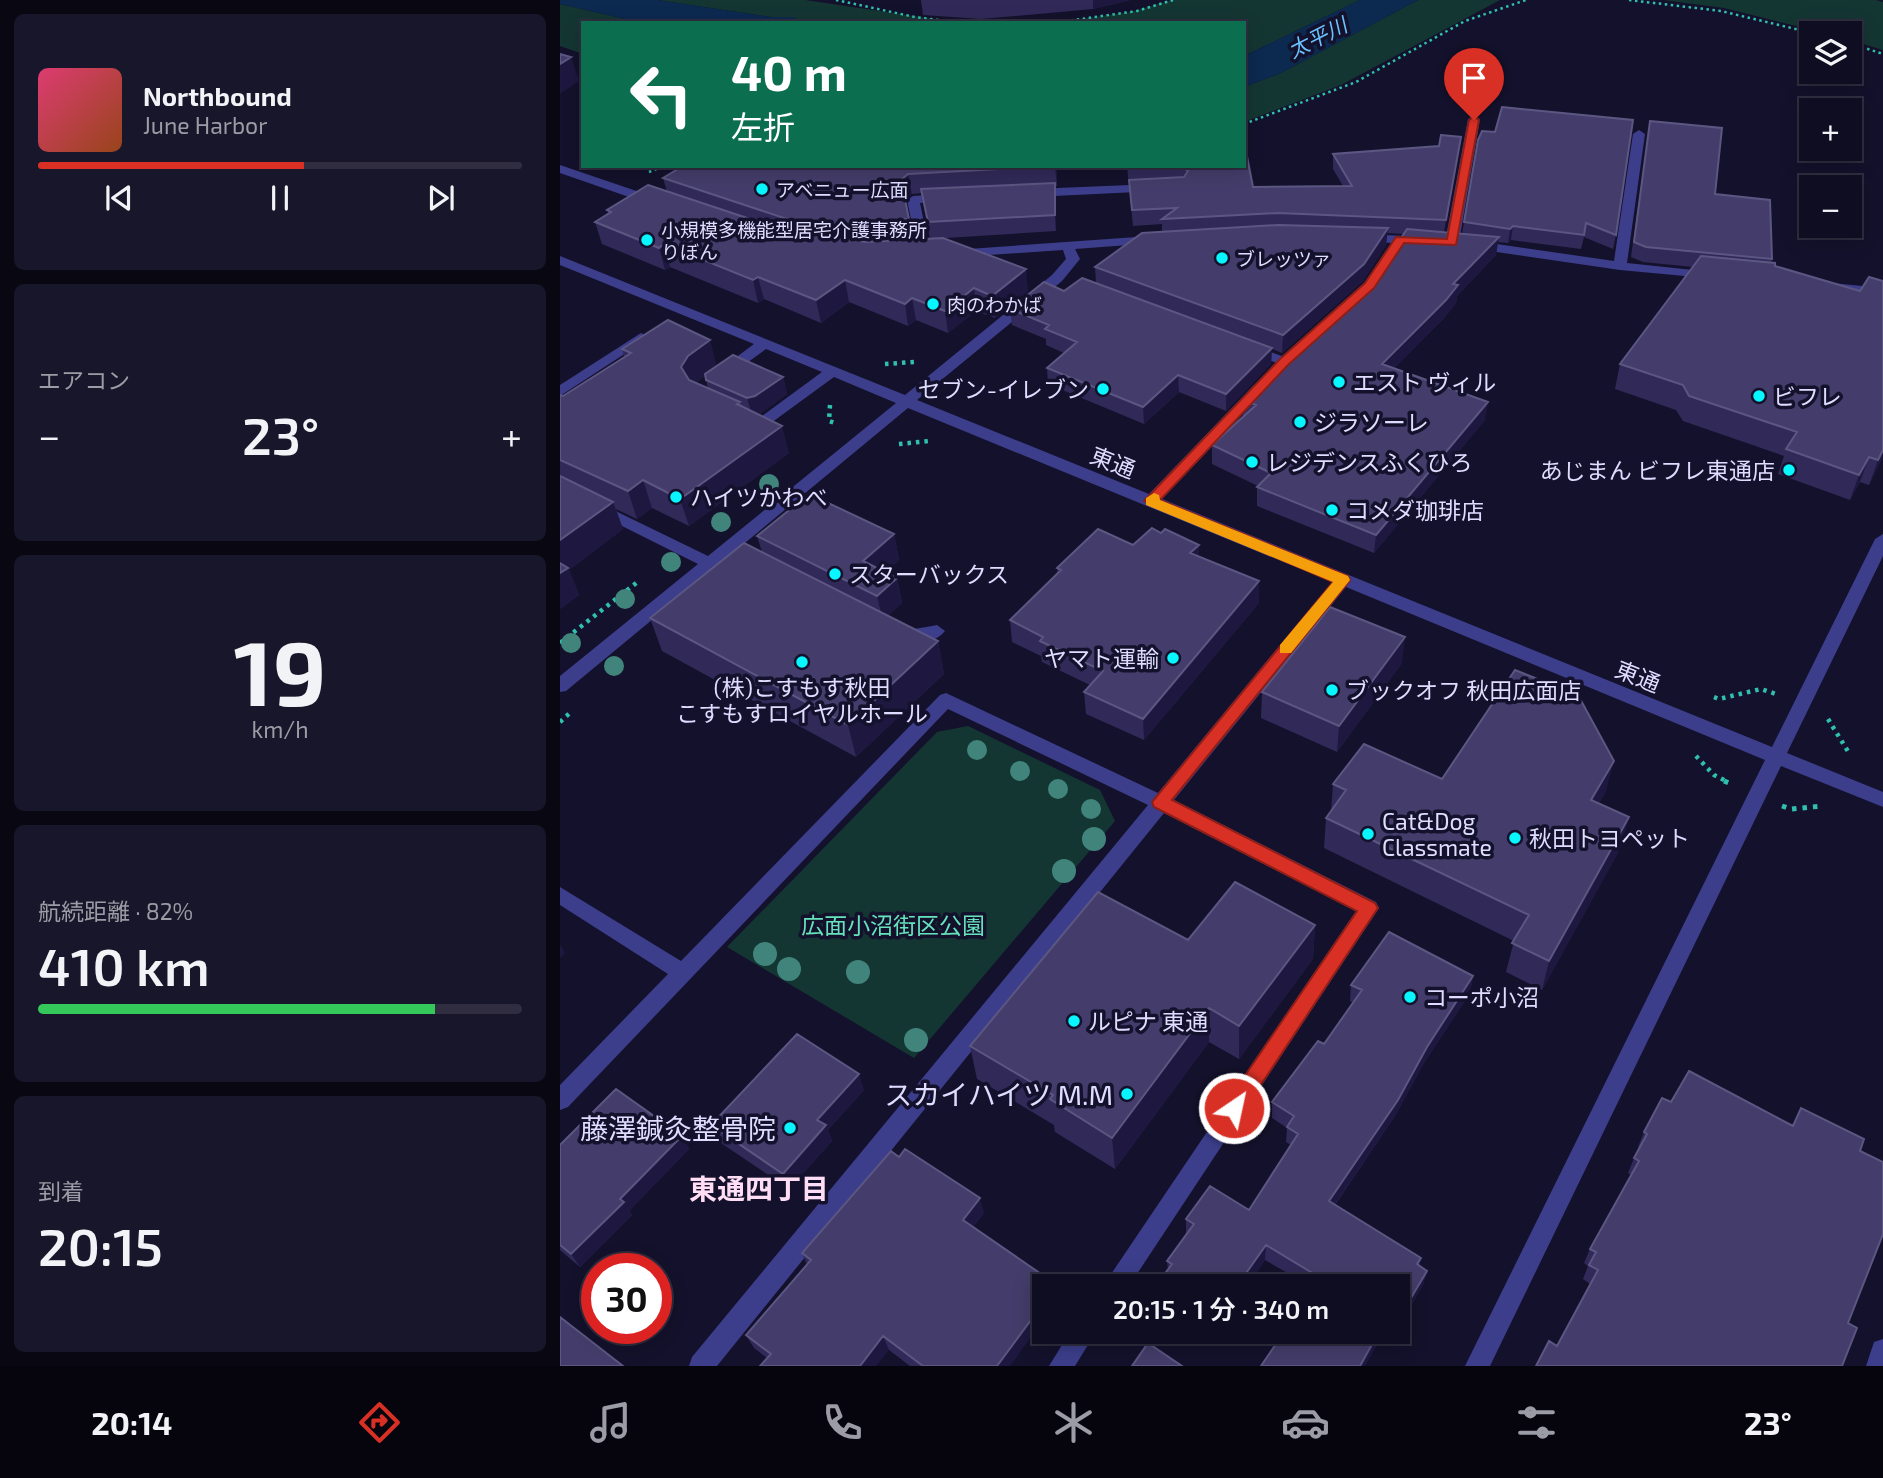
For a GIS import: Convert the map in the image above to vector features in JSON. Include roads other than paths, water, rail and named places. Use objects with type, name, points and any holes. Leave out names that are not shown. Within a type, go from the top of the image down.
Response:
[{"type":"street","points":[[1452,242],[1474,120]]},
{"type":"street","points":[[1620,266],[1640,134]]},
{"type":"street","points":[[560,169],[671,208]]},
{"type":"street","points":[[1017,194],[1168,188]]},
{"type":"street","points":[[952,198],[913,200],[930,255],[1164,239]]},
{"type":"street","points":[[1346,237],[1396,246],[1452,242],[1727,278]]},
{"type":"street","points":[[560,686],[709,563],[730,554],[905,401],[1063,281],[1073,259],[1068,247]]},
{"type":"street","name":"東通","points":[[560,260],[1883,800]]},
{"type":"street","points":[[1815,286],[1883,292]]},
{"type":"street","points":[[560,392],[682,310]]},
{"type":"street","points":[[1151,501],[1280,367],[1234,343]]},
{"type":"street","points":[[711,382],[764,344]]},
{"type":"street","points":[[727,414],[752,422],[766,420],[832,372]]},
{"type":"street","points":[[560,489],[709,563]]},
{"type":"street","points":[[1478,1366],[1883,539]]},
{"type":"street","points":[[701,1366],[1343,580]]},
{"type":"street","points":[[888,634],[911,638],[937,631]]},
{"type":"street","points":[[560,1100],[946,700],[1160,802],[1369,908],[1123,1274]]},
{"type":"street","points":[[560,895],[684,973]]},
{"type":"street","points":[[1061,1366],[1076,1344]]},
{"type":"street","points":[[1878,1366],[1883,1351]]},
{"type":"water","points":[[560,0],[657,0],[771,17],[793,17],[800,21],[634,21],[560,4]]},
{"type":"water","name":"太平川","points":[[1360,0],[1418,0],[1281,73],[1246,86],[1246,55]]},
{"type":"place","name":"アベニュー広面","points":[[762,189]]},
{"type":"place","name":"小規模多機能型居宅介護事務所 りぼん","points":[[647,240]]},
{"type":"place","name":"ブレッツァ","points":[[1222,258]]},
{"type":"place","name":"肉のわかば","points":[[933,304]]},
{"type":"place","name":"エスト ヴィル","points":[[1339,382]]},
{"type":"place","name":"セブン-イレブン","points":[[1103,389]]},
{"type":"place","name":"ビフレ","points":[[1759,396]]},
{"type":"place","name":"ジラソーレ","points":[[1300,422]]},
{"type":"place","name":"レジデンスふくひろ","points":[[1252,462]]},
{"type":"place","name":"あじまん ビフレ東通店","points":[[1789,470]]},
{"type":"place","name":"ハイツかわべ","points":[[676,497]]},
{"type":"place","name":"コメダ珈琲店","points":[[1332,510]]},
{"type":"place","name":"スターバックス","points":[[835,574]]},
{"type":"place","name":"ヤマト運輸","points":[[1173,658]]},
{"type":"place","name":"(株)こすもす秋田 こすもすロイヤルホール","points":[[802,662]]},
{"type":"place","name":"ブックオフ 秋田広面店","points":[[1332,690]]},
{"type":"place","name":"Cat&Dog Classmate","points":[[1368,834]]},
{"type":"place","name":"秋田トヨペット","points":[[1515,838]]},
{"type":"place","name":"コーポ小沼","points":[[1410,997]]},
{"type":"place","name":"ルピナ 東通","points":[[1074,1021]]},
{"type":"place","name":"スカイハイツ M.M","points":[[1127,1094]]},
{"type":"place","name":"藤澤鍼灸整骨院","points":[[790,1128]]},
{"type":"district","name":"東通四丁目","points":[[759,1188]]},
{"type":"park label","name":"広面小沼街区公園","points":[[893,925]]}]
